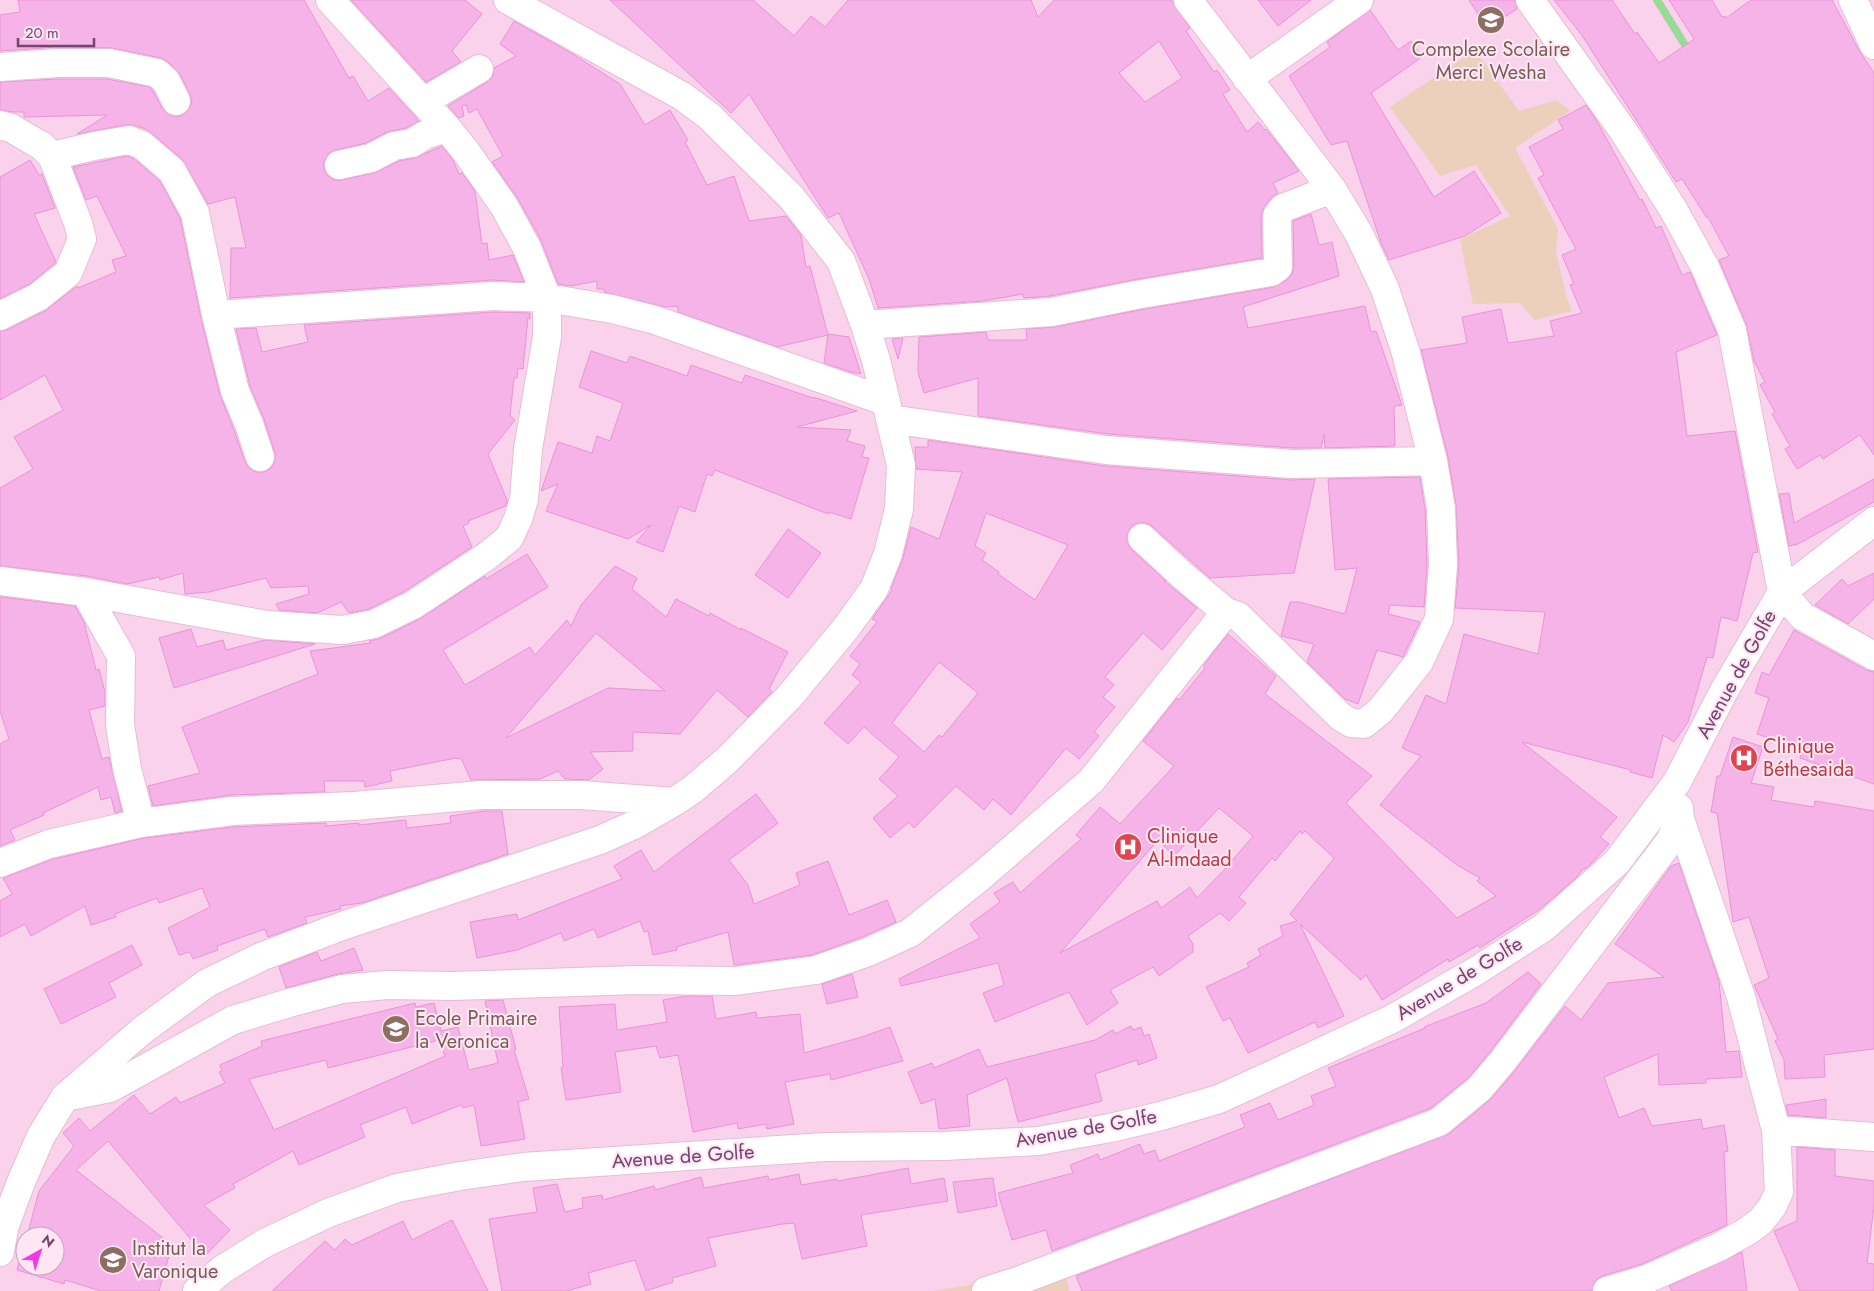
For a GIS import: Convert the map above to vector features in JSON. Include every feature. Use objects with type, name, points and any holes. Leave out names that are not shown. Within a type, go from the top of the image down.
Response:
[{"type":"street","points":[[0,581],[85,592],[267,625],[343,630],[374,624],[413,605],[487,556],[509,538],[518,519],[524,499],[528,450],[547,337],[547,298],[527,248],[504,206],[447,128],[330,0]]},
{"type":"street","points":[[0,1252],[4,1228],[21,1182],[41,1136],[65,1097],[144,1029],[207,983],[263,956],[345,925],[600,840],[636,824],[674,802],[692,790],[727,760],[789,697],[846,628],[874,590],[888,554],[899,509],[901,465],[876,360],[841,261],[790,197],[709,116],[682,96],[508,0]]},
{"type":"street","points":[[1142,538],[1182,576],[1226,612],[1238,616],[1341,717],[1350,723],[1364,724],[1381,710],[1419,662],[1439,619],[1443,565],[1441,508],[1433,461],[1406,352],[1385,289],[1359,234],[1332,189],[1188,0]]},
{"type":"street","points":[[1247,79],[1359,0]]},
{"type":"street","points":[[1530,0],[1624,132],[1673,209],[1709,276],[1732,330],[1782,592],[1802,616],[1874,656]]},
{"type":"street","points":[[1853,0],[1874,45]]},
{"type":"street","points":[[0,67],[57,63],[109,63],[157,74],[166,81],[176,101]]},
{"type":"street","points":[[423,102],[479,69]]},
{"type":"street","points":[[0,124],[11,128],[42,146],[52,156],[78,223],[82,239],[68,273],[38,297],[0,316]]},
{"type":"street","points":[[339,165],[371,158],[394,146],[412,143],[424,135],[447,128]]},
{"type":"street","points":[[52,156],[129,140],[142,145],[172,171],[194,213],[234,391],[249,424],[260,457]]},
{"type":"street","points":[[865,325],[1052,312],[1153,291],[1271,272],[1278,267],[1277,216],[1282,208],[1332,189]]},
{"type":"street","points":[[216,315],[493,296],[547,298],[612,309],[655,320],[888,410],[1106,450],[1292,464],[1433,461]]},
{"type":"street","points":[[1782,592],[1874,521]]},
{"type":"street","points":[[85,592],[121,656],[120,725],[127,769],[141,822]]},
{"type":"street","name":"Avenue de Golfe","points":[[198,1291],[223,1269],[265,1243],[328,1212],[398,1188],[460,1176],[523,1167],[824,1147],[944,1146],[1038,1141],[1110,1128],[1219,1099],[1394,1018],[1476,971],[1543,928],[1617,862],[1677,782],[1724,689],[1782,592]]},
{"type":"street","points":[[65,1097],[110,1088],[233,1020],[342,990],[387,985],[453,986],[637,980],[736,981],[816,970],[868,952],[910,933],[980,877],[1091,781],[1226,612]]},
{"type":"street","points":[[1608,1291],[1647,1279],[1719,1247],[1746,1232],[1760,1222],[1772,1207],[1779,1192],[1776,1130],[1741,997],[1680,819],[1677,782]]},
{"type":"street","points":[[0,863],[50,844],[141,822],[232,811],[354,806],[481,795],[581,795],[674,802]]},
{"type":"street","points":[[986,1291],[1018,1281],[1439,1122],[1479,1089],[1502,1062],[1670,841],[1680,819]]},
{"type":"street","points":[[1776,1130],[1874,1137]]},
{"type":"shaded area","points":[[0,0],[1874,0],[1874,1291],[0,1291]]},
{"type":"shaded area","points":[[1475,50],[1519,111],[1556,100],[1570,111],[1515,148],[1558,229],[1556,251],[1566,295],[1572,311],[1535,320],[1520,303],[1473,304],[1460,239],[1510,216],[1476,165],[1440,176],[1390,107]]},
{"type":"shaded area","points":[[1066,1270],[1069,1291],[932,1291]]},
{"type":"building","points":[[18,0],[304,0],[349,78],[353,76],[368,101],[389,88],[419,121],[406,128],[387,132],[366,143],[329,153],[324,161],[324,169],[327,175],[334,180],[342,180],[374,173],[399,161],[415,158],[442,146],[453,160],[459,174],[462,173],[475,191],[482,244],[487,243],[489,260],[513,255],[524,282],[492,280],[230,298],[231,248],[246,248],[235,197],[208,204],[182,159],[148,130],[135,125],[77,134],[107,115],[24,117],[24,112],[0,110],[0,82],[107,79],[150,87],[162,108],[168,114],[176,117],[183,115],[189,109],[192,102],[180,74],[167,61],[161,58],[112,48],[57,47],[0,51],[0,15],[20,12]]},
{"type":"building","points":[[351,0],[465,0],[482,14],[452,51],[461,62],[426,82]]},
{"type":"building","points":[[610,0],[753,0],[794,36],[811,16],[825,27],[848,0],[1031,0],[1038,17],[1054,0],[1171,0],[1190,28],[1186,31],[1214,72],[1217,70],[1230,90],[1223,94],[1247,132],[1258,122],[1266,129],[1299,171],[1273,183],[1278,193],[1264,207],[1261,216],[1262,258],[1050,296],[1024,298],[1023,294],[983,301],[878,308],[869,279],[839,213],[828,218],[749,94],[731,113]],"holes":[[[1159,41],[1182,78],[1145,102],[1119,73]]]},
{"type":"building","points":[[1258,0],[1311,0],[1278,26]]},
{"type":"building","name":"Complexe Scolaire Merci Wesha","points":[[1469,0],[1515,0],[1517,9],[1487,28]]},
{"type":"building","points":[[1554,0],[1612,0],[1635,34],[1637,32],[1659,63],[1694,39],[1669,0],[1712,0],[1722,17],[1725,16],[1726,18],[1751,0],[1832,0],[1860,52],[1874,73],[1874,455],[1860,435],[1823,459],[1820,455],[1797,469],[1785,449],[1790,446],[1772,414],[1775,412],[1760,385],[1765,382],[1754,361],[1746,324],[1719,260],[1729,256],[1708,217],[1682,179],[1676,182],[1581,34]]},
{"type":"building","points":[[1370,10],[1398,50],[1411,41],[1422,57],[1371,93],[1434,197],[1474,171],[1501,213],[1465,236],[1389,260],[1381,243],[1347,141],[1331,145],[1289,76],[1330,47],[1327,42]]},
{"type":"building","points":[[514,21],[571,53],[620,84],[645,125],[670,110],[688,140],[685,142],[707,185],[734,176],[749,221],[786,216],[801,235],[806,267],[810,266],[828,335],[777,347],[678,312],[678,306],[665,307],[604,292],[604,289],[597,289],[597,281],[571,286],[558,284],[541,240],[517,197],[492,162],[503,156],[477,109],[469,113],[466,105],[462,106],[464,116],[459,118],[448,106],[487,82],[493,76],[494,68],[516,56],[500,44]]},
{"type":"building","points":[[1586,105],[1598,123],[1640,200],[1642,199],[1656,228],[1661,226],[1682,275],[1690,272],[1717,335],[1676,352],[1687,436],[1735,431],[1758,552],[1753,553],[1737,621],[1721,617],[1713,658],[1707,657],[1688,722],[1674,742],[1663,735],[1652,778],[1630,772],[1631,770],[1522,742],[1617,817],[1600,837],[1609,844],[1591,864],[1584,868],[1575,879],[1540,909],[1480,948],[1478,945],[1449,962],[1448,959],[1382,1000],[1366,975],[1361,980],[1300,924],[1344,1016],[1318,1028],[1315,1022],[1248,1053],[1230,1018],[1223,1021],[1206,987],[1249,967],[1247,963],[1261,955],[1258,949],[1283,936],[1280,926],[1297,921],[1290,914],[1334,858],[1305,831],[1302,834],[1300,831],[1275,861],[1272,858],[1239,897],[1246,903],[1229,921],[1220,913],[1188,936],[1193,944],[1193,952],[1159,976],[1153,967],[1110,990],[1118,1003],[1087,1025],[1069,992],[995,1022],[983,993],[1004,985],[998,963],[901,986],[899,979],[980,938],[970,924],[1000,902],[994,893],[1013,882],[1020,893],[1081,839],[1076,835],[1100,807],[1120,824],[1174,766],[1143,741],[1177,698],[1179,700],[1205,668],[1203,666],[1228,634],[1276,676],[1265,694],[1372,776],[1346,803],[1457,918],[1496,896],[1477,881],[1480,878],[1457,865],[1380,805],[1421,756],[1402,748],[1426,695],[1446,704],[1464,634],[1538,654],[1545,612],[1455,608],[1459,565],[1456,506],[1448,457],[1421,350],[1467,343],[1462,317],[1501,309],[1508,343],[1554,336],[1550,321],[1582,313],[1570,285],[1574,284],[1562,255],[1576,249],[1538,178],[1544,175],[1529,147],[1563,129],[1558,120]],"holes":[[[1219,808],[1253,836],[1197,898],[1190,887],[1161,908],[1157,901],[1060,953],[1158,840],[1174,856]]]},
{"type":"building","points":[[127,156],[134,159],[160,181],[180,218],[201,318],[220,395],[245,462],[249,468],[256,472],[264,472],[271,468],[275,461],[275,453],[264,419],[250,386],[236,329],[256,328],[262,352],[308,342],[304,325],[493,312],[530,313],[523,369],[518,368],[517,378],[514,378],[510,416],[515,420],[488,454],[507,500],[506,506],[468,521],[469,523],[463,526],[472,547],[405,591],[369,609],[349,613],[341,602],[317,613],[279,610],[276,604],[309,594],[308,586],[271,588],[266,578],[209,592],[185,594],[183,573],[160,580],[159,577],[127,584],[87,576],[0,566],[0,488],[33,469],[14,437],[63,410],[45,375],[0,400],[0,331],[7,330],[45,311],[77,286],[78,288],[116,272],[112,260],[126,256],[97,196],[86,200],[73,167]]},
{"type":"building","points":[[30,160],[39,175],[42,174],[55,208],[34,214],[56,262],[30,284],[0,299],[0,177]]},
{"type":"building","points":[[1311,214],[1319,245],[1332,242],[1339,276],[1243,307],[1248,328],[1365,306],[1371,332],[1376,331],[1402,405],[1394,406],[1395,446],[1325,448],[1324,434],[1321,448],[1292,448],[1108,434],[978,416],[978,378],[924,393],[918,372],[919,337],[986,332],[988,340],[1027,340],[1026,329],[1055,327],[1139,310],[1274,287],[1287,280],[1292,274],[1294,267],[1293,221]]},
{"type":"building","points":[[828,334],[849,337],[861,374],[824,363]]},
{"type":"building","points":[[903,338],[898,359],[892,339]]},
{"type":"building","points":[[591,351],[627,363],[630,356],[687,376],[691,365],[742,383],[745,375],[857,411],[797,427],[851,430],[847,441],[865,446],[862,457],[869,458],[851,519],[829,512],[828,514],[715,470],[712,476],[707,474],[695,512],[679,506],[663,552],[636,542],[651,525],[628,539],[546,511],[558,484],[541,491],[558,442],[592,453],[597,436],[610,441],[623,403],[579,387]]},
{"type":"building","points":[[928,440],[1105,466],[1291,480],[1315,479],[1294,573],[1210,578],[1152,526],[1146,523],[1138,523],[1131,527],[1127,535],[1127,542],[1131,549],[1166,581],[1164,581],[1197,608],[1162,650],[1143,633],[1105,677],[1114,685],[1103,697],[1115,707],[1094,732],[1099,736],[1079,759],[1066,748],[1011,815],[993,799],[984,810],[956,786],[914,828],[909,822],[890,838],[873,818],[898,796],[879,779],[899,757],[864,727],[848,744],[824,723],[861,682],[852,675],[860,664],[850,656],[877,622],[872,619],[892,590],[911,527],[939,539],[962,472],[916,469],[915,447],[928,447]],"holes":[[[986,513],[1068,545],[1035,600],[998,574],[999,572],[982,560],[986,553],[975,546]],[[939,662],[978,693],[942,737],[939,735],[924,752],[892,723]]]},
{"type":"building","points":[[1420,477],[1425,510],[1427,565],[1424,607],[1390,605],[1388,614],[1420,622],[1403,657],[1377,650],[1358,704],[1345,699],[1307,662],[1314,644],[1281,636],[1290,602],[1299,602],[1345,614],[1357,568],[1335,570],[1328,479]]},
{"type":"building","points":[[1874,479],[1874,502],[1798,544],[1789,546],[1779,494],[1789,493],[1794,523]]},
{"type":"building","points":[[788,529],[821,553],[788,598],[755,575]]},
{"type":"building","points":[[527,554],[548,587],[443,650],[465,685],[530,647],[535,655],[567,620],[571,626],[581,605],[615,566],[637,578],[632,589],[666,617],[676,599],[709,616],[710,613],[788,652],[769,689],[772,692],[748,717],[717,690],[680,734],[633,732],[633,751],[590,752],[603,769],[589,780],[565,779],[558,771],[540,779],[471,780],[461,758],[456,758],[390,771],[392,781],[365,787],[364,781],[324,781],[325,792],[231,795],[153,806],[148,786],[200,773],[182,727],[318,674],[310,651],[371,643],[369,641],[381,638],[420,619],[485,576],[486,579]],"holes":[[[596,633],[665,691],[608,688],[506,738]]]},
{"type":"building","points":[[1874,573],[1874,599],[1848,624],[1815,605],[1842,579],[1848,586]]},
{"type":"building","points":[[0,597],[75,606],[84,622],[96,670],[99,669],[105,692],[105,706],[89,710],[102,759],[109,757],[122,811],[115,813],[111,797],[101,800],[98,787],[10,830],[15,840],[0,846],[0,744],[9,739],[0,711]]},
{"type":"building","points":[[191,629],[197,647],[223,640],[226,650],[265,640],[315,644],[174,688],[159,638]]},
{"type":"building","points":[[1794,630],[1866,670],[1874,672],[1874,784],[1800,758],[1802,749],[1757,734],[1769,698],[1755,693],[1762,672],[1769,675]]},
{"type":"building","points":[[1733,737],[1763,747],[1751,783],[1774,787],[1771,800],[1814,807],[1815,801],[1874,811],[1874,1049],[1824,1055],[1825,1077],[1785,1079],[1784,1060],[1775,1041],[1778,1039],[1754,985],[1769,978],[1749,917],[1733,922],[1717,813],[1711,812],[1717,776],[1720,776]]},
{"type":"building","points":[[756,794],[778,823],[729,860],[748,885],[754,904],[800,885],[796,873],[828,861],[849,915],[887,900],[896,922],[862,937],[812,955],[735,965],[728,932],[676,947],[677,950],[653,955],[648,931],[644,932],[640,921],[598,938],[594,929],[564,941],[561,933],[517,950],[477,958],[470,922],[517,914],[518,920],[622,879],[614,866],[641,850],[654,872]]},
{"type":"building","points":[[484,811],[502,811],[508,854],[362,903],[340,906],[341,909],[305,917],[307,923],[268,937],[265,929],[217,946],[218,950],[193,959],[190,952],[179,955],[168,928],[210,907],[202,888],[159,903],[157,898],[115,914],[116,917],[91,925],[85,906],[31,936],[25,924],[0,937],[0,901],[12,894],[3,878],[54,859],[144,838],[233,827],[326,823],[326,826],[359,823],[359,825],[406,820],[407,828],[451,823],[450,816]]},
{"type":"building","points":[[1679,863],[1719,981],[1726,1052],[1739,1051],[1742,1077],[1706,1079],[1706,1083],[1659,1085],[1658,1054],[1604,1077],[1619,1118],[1644,1108],[1652,1126],[1701,1119],[1703,1129],[1724,1125],[1728,1151],[1724,1152],[1727,1225],[1642,1264],[1602,1276],[1595,1281],[1592,1291],[1082,1291],[1076,1276],[1449,1134],[1491,1099],[1565,1006],[1581,1020],[1608,983],[1664,977],[1615,944],[1671,866]]},
{"type":"building","points":[[132,945],[142,965],[109,983],[116,997],[61,1024],[44,989]]},
{"type":"building","points":[[354,948],[363,970],[338,974],[286,988],[279,967],[317,952],[321,961]]},
{"type":"building","points":[[1528,972],[1541,984],[1468,1078],[1431,1108],[1052,1251],[1046,1230],[1012,1240],[998,1193],[1073,1173],[1070,1165],[1098,1154],[1100,1160],[1140,1144],[1144,1154],[1155,1150],[1159,1161],[1245,1127],[1240,1115],[1270,1103],[1278,1120],[1314,1105],[1311,1096],[1336,1086],[1328,1068],[1486,1003]]},
{"type":"building","points":[[852,974],[858,997],[827,1004],[822,984]]},
{"type":"building","points":[[686,996],[712,996],[716,1019],[756,1012],[757,1018],[800,1014],[804,1053],[890,1027],[903,1061],[831,1080],[830,1074],[785,1082],[794,1124],[767,1129],[766,1124],[738,1129],[737,1123],[693,1132],[678,1055],[660,1058],[656,1046],[615,1052],[621,1092],[566,1100],[561,1068],[563,1067],[559,1007],[615,1004],[617,1030],[667,1022],[663,1000]]},
{"type":"building","points":[[503,1000],[516,1049],[514,1050],[529,1099],[518,1102],[525,1139],[481,1146],[474,1105],[463,1108],[461,1105],[412,1124],[406,1107],[360,1125],[365,1137],[299,1165],[293,1151],[233,1184],[235,1188],[204,1205],[230,1230],[205,1256],[108,1141],[76,1170],[172,1245],[159,1291],[101,1291],[65,1280],[64,1284],[37,1276],[65,1276],[65,1226],[30,1226],[39,1191],[74,1146],[63,1133],[79,1118],[90,1131],[134,1095],[150,1114],[176,1097],[180,1103],[225,1083],[219,1072],[222,1071],[220,1065],[262,1046],[261,1041],[415,1003],[416,1007],[434,1003],[441,1031],[458,1027],[469,1070],[498,1063],[485,1001]],"holes":[[[439,1040],[445,1056],[274,1130],[249,1079],[326,1060],[328,1068]]]},
{"type":"building","points":[[1131,1026],[1133,1030],[1141,1027],[1144,1036],[1149,1034],[1157,1058],[1138,1065],[1137,1060],[1095,1074],[1102,1101],[1018,1122],[1007,1078],[967,1095],[970,1126],[939,1129],[935,1099],[921,1104],[908,1072],[932,1063],[934,1068],[979,1049],[987,1067],[1095,1040],[1113,1030],[1115,1034]]},
{"type":"building","points":[[1826,1099],[1826,1118],[1788,1115],[1786,1105]]},
{"type":"building","points":[[1797,1147],[1835,1150],[1835,1176],[1874,1181],[1874,1206],[1867,1263],[1874,1264],[1874,1291],[1800,1291],[1774,1231],[1797,1221]]},
{"type":"building","points":[[908,1168],[911,1184],[944,1178],[948,1201],[861,1215],[867,1246],[802,1259],[794,1223],[783,1224],[708,1238],[716,1266],[672,1278],[673,1282],[646,1291],[635,1260],[588,1273],[591,1284],[567,1291],[502,1291],[489,1219],[537,1212],[533,1188],[557,1184],[565,1212],[583,1208],[582,1198],[602,1195],[603,1200],[654,1186],[655,1190],[701,1177],[704,1188],[768,1176],[769,1180],[799,1174],[801,1185],[837,1179],[838,1181]]},
{"type":"building","points":[[993,1178],[997,1206],[958,1213],[953,1182]]},
{"type":"building","points":[[452,1220],[488,1291],[272,1291],[325,1241],[335,1250],[345,1239],[352,1245],[403,1221],[412,1240]]},
{"type":"building","points":[[1742,1252],[1747,1291],[1672,1291],[1669,1286]]},
{"type":"waterway","points":[[1657,0],[1690,53]]},
{"type":"place","name":"Complexe Scolaire Merci Wesha","points":[[1491,20]]},
{"type":"place","name":"Clinique Béthesaida","points":[[1744,758]]},
{"type":"place","name":"Clinique Al-Imdaad","points":[[1128,847]]},
{"type":"place","name":"Ecole Primaire la Veronica","points":[[396,1029]]},
{"type":"place","name":"Institut la Varonique","points":[[113,1260]]}]
